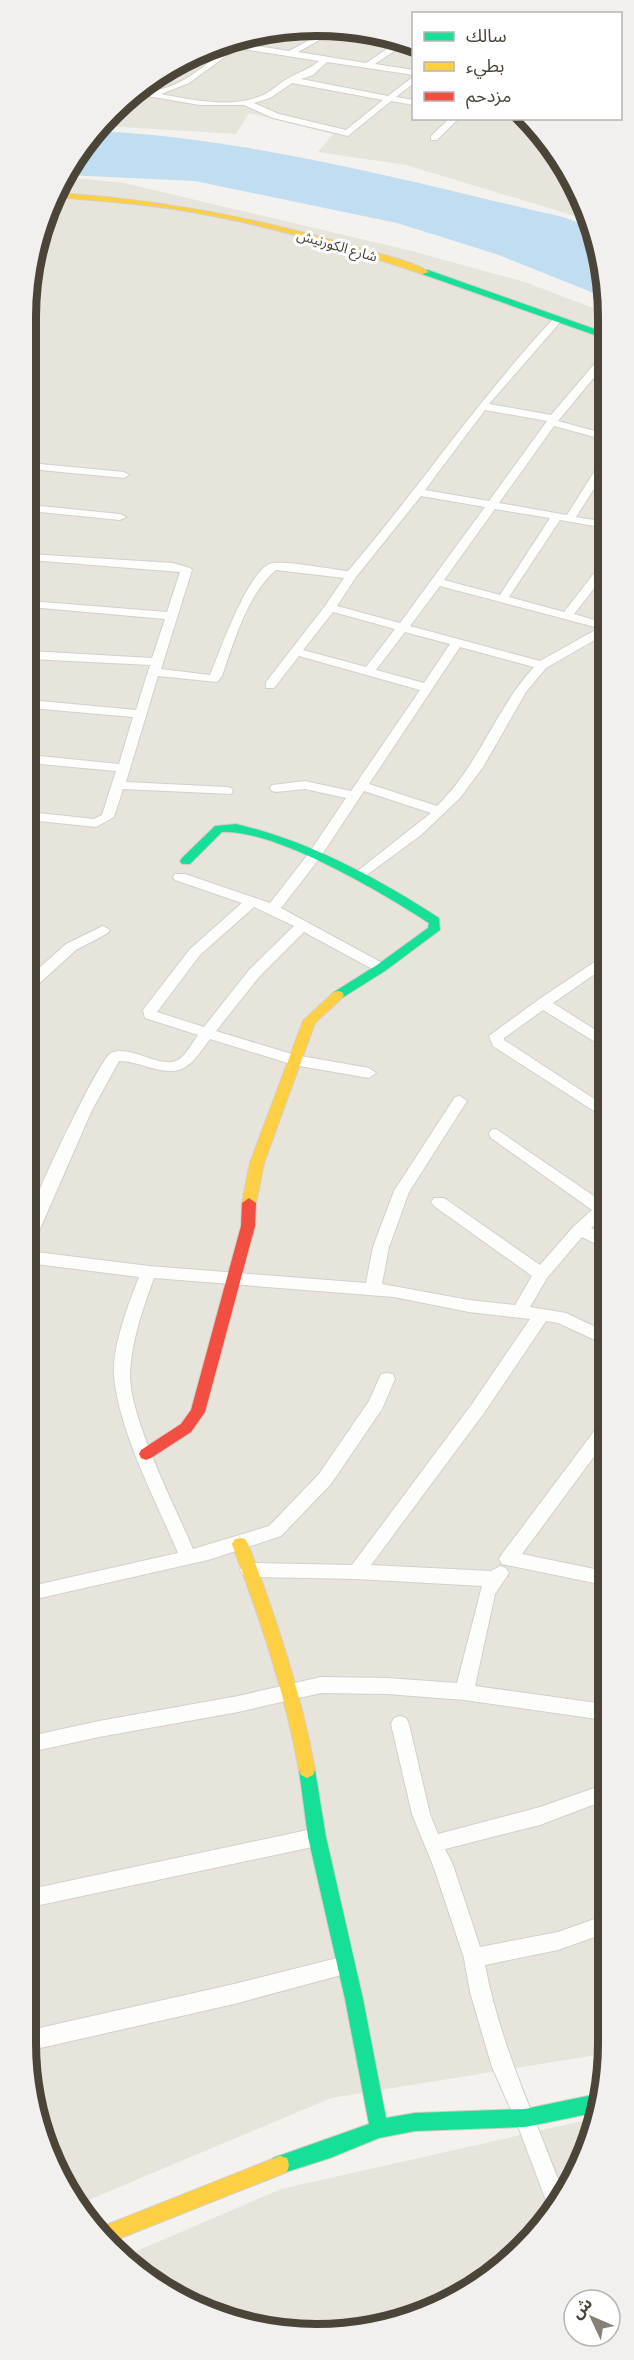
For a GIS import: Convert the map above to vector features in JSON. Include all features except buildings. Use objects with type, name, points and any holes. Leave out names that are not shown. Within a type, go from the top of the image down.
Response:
[{"type":"street","points":[[289,54],[322,36]]},
{"type":"street","points":[[242,47],[412,74]]},
{"type":"street","points":[[366,66],[395,47]]},
{"type":"street","points":[[149,92],[159,92],[178,84],[215,61],[224,52]]},
{"type":"street","points":[[148,93],[218,104],[246,103],[266,97],[291,80],[310,73],[325,59]]},
{"type":"street","points":[[291,80],[412,103]]},
{"type":"street","points":[[246,103],[276,116],[348,133],[412,80]]},
{"type":"street","points":[[434,138],[453,120]]},
{"type":"street","name":"شارع الكورنيش","points":[[64,195],[131,200],[254,223],[434,274],[598,333]]},
{"type":"street","points":[[270,686],[330,608],[351,575],[394,524],[482,406],[516,364],[558,319]]},
{"type":"street","points":[[369,671],[437,582],[553,421],[598,367]]},
{"type":"street","points":[[482,406],[553,421],[598,435]]},
{"type":"street","points":[[36,467],[124,476]]},
{"type":"street","points":[[570,518],[598,474]]},
{"type":"street","points":[[418,492],[598,523]]},
{"type":"street","points":[[36,509],[120,517]]},
{"type":"street","points":[[502,600],[557,516]]},
{"type":"street","points":[[36,557],[181,567],[186,570],[108,817],[96,823],[36,817]]},
{"type":"street","points":[[36,656],[155,667],[213,679],[231,635],[269,569],[274,566],[351,575]]},
{"type":"street","points":[[567,616],[598,575]]},
{"type":"street","points":[[437,582],[598,626]]},
{"type":"street","points":[[36,605],[172,616]]},
{"type":"street","points":[[330,608],[542,665]]},
{"type":"street","points":[[360,876],[439,811],[468,781],[528,680],[542,665],[598,632]]},
{"type":"street","points":[[273,909],[314,856],[457,643]]},
{"type":"street","points":[[297,652],[428,688]]},
{"type":"street","points":[[36,705],[141,714]]},
{"type":"street","points":[[36,760],[124,768]]},
{"type":"street","points":[[118,785],[227,791]]},
{"type":"street","points":[[276,788],[305,785],[358,791],[439,811]]},
{"type":"street","points":[[146,1454],[186,1428],[198,1412],[248,1226],[249,1198],[257,1163],[309,1021],[323,1006],[434,930],[435,921],[423,910],[360,876],[237,827],[224,826],[216,831],[186,861]]},
{"type":"street","points":[[180,877],[273,909],[381,968]]},
{"type":"street","points":[[253,901],[195,952],[150,1010],[150,1016],[294,1060],[369,1073]]},
{"type":"street","points":[[36,1220],[110,1061],[120,1056],[170,1068],[180,1066],[242,986],[280,944],[302,926]]},
{"type":"street","points":[[36,979],[71,947],[103,930]]},
{"type":"street","points":[[598,965],[496,1035],[498,1043],[598,1108]]},
{"type":"street","points":[[543,1003],[598,1038]]},
{"type":"street","points":[[373,1289],[381,1247],[402,1191],[460,1101]]},
{"type":"street","points":[[496,1134],[598,1205]]},
{"type":"street","points":[[439,1202],[540,1274]]},
{"type":"street","points":[[520,1311],[540,1274],[598,1214]]},
{"type":"street","points":[[581,1230],[598,1239]]},
{"type":"street","points":[[36,1258],[149,1272],[394,1291],[469,1306],[560,1317],[598,1335]]},
{"type":"street","points":[[149,1272],[131,1319],[122,1373],[130,1418],[188,1557]]},
{"type":"street","points":[[357,1572],[402,1506],[509,1365],[542,1314]]},
{"type":"street","points":[[36,1592],[240,1544],[275,1531],[325,1479],[376,1404],[387,1379]]},
{"type":"street","points":[[464,1692],[487,1592],[508,1559],[598,1439]]},
{"type":"street","points":[[240,1544],[266,1611],[291,1693],[306,1759],[317,1837],[378,2129]]},
{"type":"street","points":[[508,1559],[598,1577]]},
{"type":"street","points":[[249,1570],[357,1572],[496,1579]]},
{"type":"street","points":[[36,1743],[291,1693],[321,1685],[387,1686],[464,1692],[598,1711]]},
{"type":"street","points":[[400,1724],[421,1814],[442,1865],[474,1958],[480,1992],[502,2067],[525,2118],[554,2194]]},
{"type":"street","points":[[432,1844],[540,1816],[598,1795]]},
{"type":"street","points":[[36,1897],[151,1870],[317,1837]]},
{"type":"street","points":[[474,1958],[558,1941],[598,1927]]},
{"type":"street","points":[[36,2039],[234,1994],[345,1965]]},
{"type":"street","points":[[110,2233],[276,2166],[330,2149],[378,2129],[415,2122],[525,2118],[591,2104]]},
{"type":"shaded area","points":[[317,36],[372,41],[412,53],[412,120],[518,120],[551,161],[580,218],[406,165],[318,152],[333,134],[249,113],[236,134],[111,126],[161,83],[209,57],[227,51],[280,38]]},
{"type":"shaded area","points":[[73,178],[124,183],[408,250],[525,282],[598,310],[597,2055],[331,2098],[85,2202],[57,2151],[38,2080],[36,2043],[36,317],[41,262],[57,209]]},
{"type":"shaded area","points":[[587,2120],[577,2151],[560,2184],[540,2214],[516,2242],[488,2266],[458,2286],[425,2303],[390,2314],[354,2322],[317,2324],[262,2319],[209,2303],[193,2295],[161,2277],[131,2253],[281,2189]]},
{"type":"water","points":[[106,132],[216,143],[274,152],[390,177],[563,217],[582,224],[593,262],[597,294],[496,254],[397,223],[195,181],[74,175]]},
{"type":"traffic: fast","points":[[425,272],[598,333]]},
{"type":"traffic: fast","points":[[186,861],[219,829],[236,828],[262,834],[294,846],[362,878],[435,921],[434,930],[338,995]]},
{"type":"traffic: fast","points":[[307,1770],[317,1837],[354,1999],[379,2129]]},
{"type":"traffic: fast","points":[[280,2165],[330,2149],[379,2129],[415,2122],[525,2118],[591,2104]]},
{"type":"traffic: slow","points":[[64,195],[147,203],[228,217],[313,237],[425,272]]},
{"type":"traffic: slow","points":[[249,1203],[257,1163],[309,1021],[338,995]]},
{"type":"traffic: slow","points":[[240,1544],[288,1683],[307,1770]]},
{"type":"traffic: slow","points":[[110,2233],[280,2165]]},
{"type":"traffic: jam","points":[[146,1454],[186,1428],[198,1412],[248,1226],[249,1203]]}]
